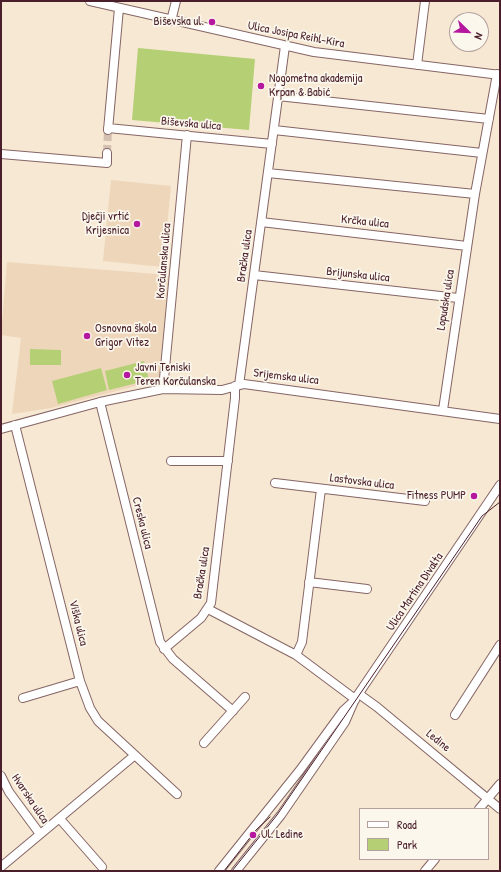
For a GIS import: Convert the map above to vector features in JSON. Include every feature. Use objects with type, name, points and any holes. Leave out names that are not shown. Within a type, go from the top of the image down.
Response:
[{"type":"street","name":"Ulica Josipa Reihl-Kira","points":[[90,1],[171,21],[332,55],[498,74]]},
{"type":"street","points":[[171,21],[176,1]]},
{"type":"street","points":[[417,65],[425,1]]},
{"type":"street","name":"Biševska ulica","points":[[118,8],[108,129],[187,135],[272,144]]},
{"type":"street","name":"Bračka ulica","points":[[164,649],[201,618],[208,609],[213,593],[237,386],[254,275],[285,46]]},
{"type":"street","name":"Lopudska ulica","points":[[443,410],[458,298],[475,194],[498,74]]},
{"type":"street","points":[[278,96],[489,119]]},
{"type":"street","points":[[274,130],[482,153]]},
{"type":"street","name":"Korčulanska ulica","points":[[163,389],[187,135]]},
{"type":"street","points":[[1,154],[107,163],[107,153]]},
{"type":"street","points":[[268,173],[475,194]]},
{"type":"street","name":"Krčka ulica","points":[[261,222],[467,246]]},
{"type":"street","name":"Brijunska ulica","points":[[254,275],[458,298]]},
{"type":"street","name":"Srijemska ulica","points":[[1,429],[100,402],[163,389],[222,390],[237,386],[250,385],[443,410],[500,419]]},
{"type":"street","name":"Creska ulica","points":[[100,402],[157,633],[164,649]]},
{"type":"street","name":"Viška ulica","points":[[15,425],[80,681],[92,713],[177,794]]},
{"type":"street","points":[[171,461],[228,461]]},
{"type":"street","name":"Lastovska ulica","points":[[275,483],[425,501]]},
{"type":"street","name":"Ulica Martina Divalta","points":[[494,501],[500,485]]},
{"type":"street","name":"Lastovska ulica","points":[[296,655],[302,642],[321,489]]},
{"type":"street","name":"Ulica Martina Divalta","points":[[236,871],[291,800],[345,722],[357,697],[500,491]]},
{"type":"street","points":[[309,582],[367,589]]},
{"type":"street","points":[[208,609],[296,655],[357,697]]},
{"type":"street","points":[[455,715],[500,645]]},
{"type":"street","points":[[164,649],[233,711]]},
{"type":"street","points":[[23,698],[80,681]]},
{"type":"street","name":"Ulica Martina Divalta","points":[[219,871],[300,770],[343,711],[357,697]]},
{"type":"street","name":"Ledine","points":[[357,697],[488,798],[500,809]]},
{"type":"street","points":[[204,743],[245,698]]},
{"type":"street","points":[[5,871],[1,867],[135,755]]},
{"type":"street","name":"Hvarska ulica","points":[[1,776],[9,792],[40,834]]},
{"type":"street","points":[[479,808],[500,784]]},
{"type":"street","points":[[60,819],[102,867]]},
{"type":"street","points":[[425,871],[434,860]]},
{"type":"shaded area","name":"Dječji vrtić Krijesnica","points":[[111,180],[171,186],[163,267],[103,261]]},
{"type":"shaded area","name":"Osnovna škola Grigor Vitez","points":[[7,262],[169,275],[159,380],[51,408],[12,414],[21,338],[1,335]]},
{"type":"green space","points":[[138,48],[255,59],[249,130],[132,120]]},
{"type":"green space","points":[[30,349],[61,350],[61,365],[30,365]]},
{"type":"green space","name":"Javni Teniski Teren Korčulanska","points":[[144,361],[149,380],[109,390],[105,371]]},
{"type":"green space","points":[[101,368],[107,390],[58,404],[52,381]]},
{"type":"tunnel","points":[[107,153],[108,130]]},
{"type":"tram line","points":[[232,871],[277,815],[482,516],[500,502]]},
{"type":"tram line","points":[[224,871],[256,830],[270,817]]},
{"type":"place","name":"Biševska ul.","points":[[212,22]]},
{"type":"place","name":"Nogometna akademija Krpan & Babić","points":[[261,86]]},
{"type":"place","name":"Dječji vrtić Krijesnica","points":[[137,224]]},
{"type":"place","name":"Osnovna škola Grigor Vitez","points":[[87,336]]},
{"type":"place","name":"Javni Teniski Teren Korčulanska","points":[[127,375]]},
{"type":"place","name":"Fitness PUMP","points":[[474,496]]},
{"type":"place","name":"Ul. Ledine","points":[[253,835]]}]
